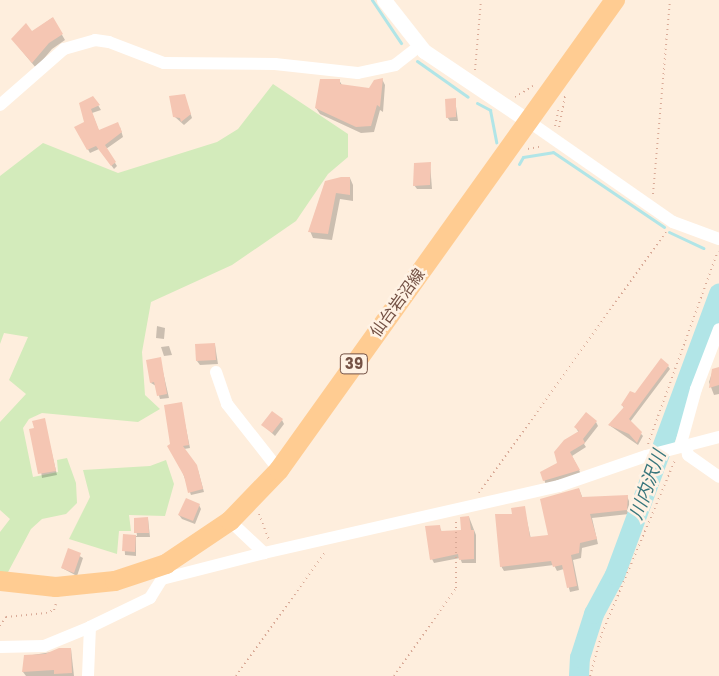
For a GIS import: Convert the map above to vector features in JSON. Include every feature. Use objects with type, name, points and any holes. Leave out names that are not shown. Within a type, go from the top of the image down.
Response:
[{"type":"main road","name":"仙台岩沼線","points":[[0,582],[56,588],[100,584],[145,572],[194,548],[230,521],[279,470],[614,0]]},
{"type":"street","points":[[384,0],[419,46],[473,86],[528,121],[652,207],[689,230],[719,239]]},
{"type":"street","points":[[0,105],[64,49],[95,40],[109,42],[164,63],[275,64],[358,74],[395,65],[419,46]]},
{"type":"street","points":[[680,448],[696,389],[719,329]]},
{"type":"street","points":[[216,372],[227,404],[279,470]]},
{"type":"street","points":[[0,647],[44,646],[90,627],[150,598],[162,579],[336,535],[559,486],[644,457],[719,437]]},
{"type":"street","points":[[680,448],[719,477]]},
{"type":"street","points":[[230,521],[264,553]]},
{"type":"street","points":[[88,676],[90,627]]},
{"type":"path","points":[[473,86],[481,0]]},
{"type":"path","points":[[652,207],[670,0]]},
{"type":"path","points":[[556,125],[559,128],[562,124]]},
{"type":"path","points":[[475,504],[475,498],[666,232]]},
{"type":"path","points":[[644,457],[719,249]]},
{"type":"path","points":[[590,676],[602,633],[680,448]]},
{"type":"path","points":[[394,676],[456,588],[456,508]]},
{"type":"path","points":[[236,676],[336,535]]},
{"type":"path","points":[[0,626],[6,617],[11,614],[54,610],[56,588]]},
{"type":"green space","points":[[273,84],[348,134],[348,157],[328,174],[296,221],[232,265],[151,302],[142,352],[145,395],[160,409],[138,422],[42,413],[29,419],[23,428],[33,477],[58,472],[57,460],[67,458],[76,483],[77,503],[66,514],[42,519],[31,529],[7,574],[0,573],[0,532],[10,519],[0,510],[0,422],[26,394],[9,380],[28,337],[4,333],[0,344],[0,176],[43,143],[118,173],[217,142],[238,129]]},
{"type":"green space","points":[[166,460],[174,484],[165,516],[129,515],[131,531],[119,531],[117,554],[69,539],[90,497],[83,470],[150,466]]},
{"type":"building","points":[[53,17],[63,34],[49,43],[32,63],[11,39],[26,23],[32,31]]},
{"type":"building","points":[[383,78],[380,107],[377,105],[371,126],[356,127],[315,108],[320,79],[340,79],[340,84],[369,88],[374,80]]},
{"type":"building","points":[[185,94],[191,114],[181,122],[180,118],[173,117],[169,96]]},
{"type":"building","points":[[93,96],[100,105],[91,109],[99,130],[118,122],[122,132],[105,145],[116,162],[111,166],[96,146],[87,150],[74,127],[84,122],[79,103]]},
{"type":"building","points":[[456,98],[456,117],[446,118],[445,99]]},
{"type":"building","points":[[431,162],[430,185],[413,186],[414,163]]},
{"type":"building","points":[[350,177],[350,195],[336,193],[328,234],[308,232],[325,181]]},
{"type":"building","points":[[215,343],[216,360],[196,361],[195,344]]},
{"type":"building","points":[[161,357],[167,394],[157,396],[154,382],[150,383],[146,360]]},
{"type":"building","points":[[661,358],[669,365],[629,419],[642,432],[637,443],[629,434],[608,425],[624,407],[621,405],[630,391],[635,393]]},
{"type":"building","points":[[719,367],[719,385],[709,388],[712,369]]},
{"type":"building","points":[[182,402],[189,445],[183,446],[197,465],[203,489],[188,493],[184,476],[167,446],[170,444],[164,405]]},
{"type":"building","points":[[272,411],[283,419],[272,433],[261,425]]},
{"type":"building","points":[[586,412],[597,421],[583,439],[585,443],[570,452],[580,470],[543,481],[540,472],[557,463],[554,452],[564,440],[579,431],[574,427]]},
{"type":"building","points":[[45,418],[56,471],[38,474],[29,429],[34,428],[32,421]]},
{"type":"building","points":[[579,488],[582,497],[628,495],[627,510],[590,514],[597,539],[580,543],[579,553],[571,555],[577,586],[567,588],[562,565],[553,567],[551,561],[500,567],[495,514],[512,514],[511,508],[525,506],[530,537],[548,535],[540,499]]},
{"type":"building","points":[[186,498],[200,504],[193,521],[178,515]]},
{"type":"building","points":[[469,516],[471,530],[474,530],[474,559],[459,560],[458,554],[430,560],[425,526],[440,525],[441,531],[461,530],[460,517]]},
{"type":"building","points":[[148,517],[149,533],[134,533],[134,518]]},
{"type":"building","points":[[123,534],[136,535],[135,552],[122,551]]},
{"type":"building","points":[[68,548],[81,553],[74,573],[61,568]]},
{"type":"building","points":[[59,648],[71,648],[72,673],[54,674],[54,670],[22,672],[24,655],[45,654]]},
{"type":"waterway","points":[[372,0],[401,43]]},
{"type":"waterway","points":[[417,61],[468,97]]},
{"type":"waterway","points":[[477,103],[490,110],[496,142]]},
{"type":"waterway","points":[[519,164],[523,157],[553,152],[664,227]]},
{"type":"waterway","points":[[669,232],[704,248]]},
{"type":"waterway","name":"川内沢川","points":[[579,676],[580,658],[594,614],[615,575],[719,294]]}]
